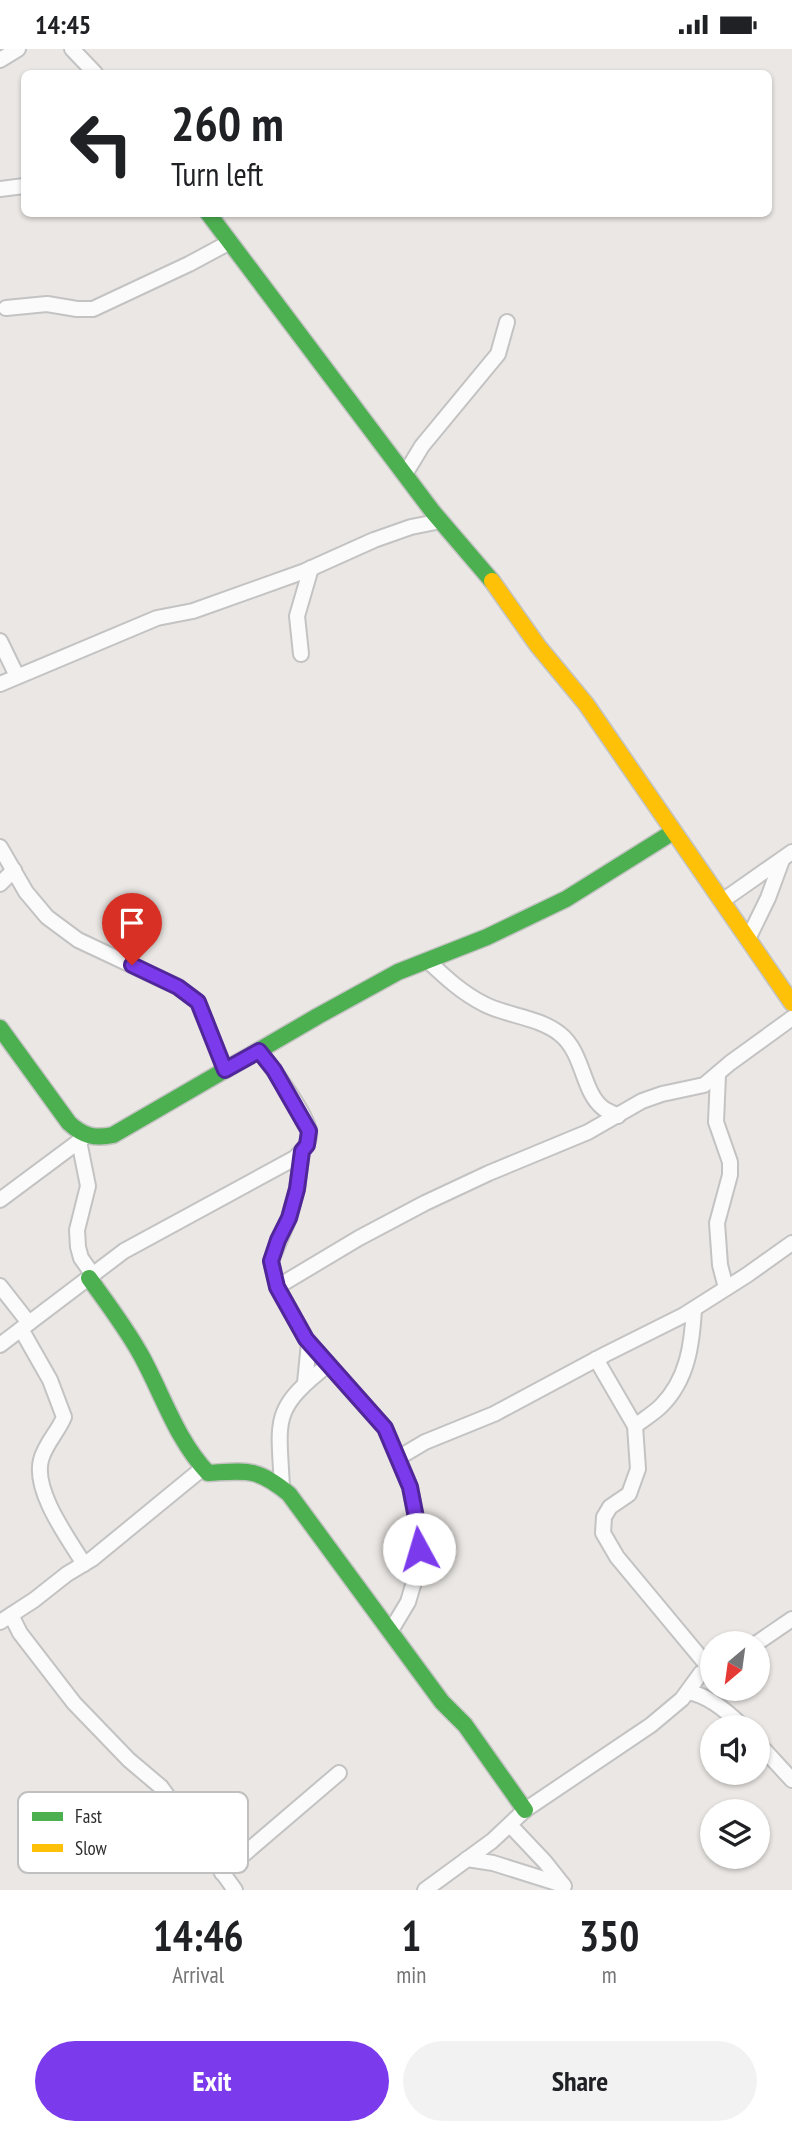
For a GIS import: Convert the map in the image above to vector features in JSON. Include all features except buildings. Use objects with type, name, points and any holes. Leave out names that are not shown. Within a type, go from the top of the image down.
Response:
[{"type":"street","points":[[0,60],[18,49]]},
{"type":"street","points":[[72,49],[92,70]]},
{"type":"street","points":[[0,189],[21,186]]},
{"type":"street","points":[[211,217],[426,503],[488,575],[538,646],[586,704],[792,1003]]},
{"type":"street","points":[[6,308],[47,304],[93,309],[230,242]]},
{"type":"street","points":[[405,474],[422,446],[498,354],[507,322]]},
{"type":"street","points":[[411,527],[426,503]]},
{"type":"street","points":[[0,684],[157,618],[193,611],[311,568],[374,540],[411,527],[441,521]]},
{"type":"street","points":[[301,654],[297,616],[311,568]]},
{"type":"street","points":[[0,641],[17,676]]},
{"type":"street","points":[[0,1200],[83,1139],[113,1135],[398,972],[487,937],[566,898],[673,832]]},
{"type":"street","points":[[0,847],[26,892],[47,917],[78,940],[178,987],[198,1002],[225,1070]]},
{"type":"street","points":[[722,901],[787,856]]},
{"type":"street","points":[[748,939],[787,856]]},
{"type":"street","points":[[0,884],[13,870]]},
{"type":"street","points":[[428,961],[458,989],[485,1005],[545,1025],[560,1034],[575,1051],[593,1097],[603,1108],[618,1116]]},
{"type":"street","points":[[277,1287],[359,1238],[425,1203],[588,1132],[642,1101],[704,1085],[792,1018]]},
{"type":"street","points":[[0,1028],[63,1117],[83,1139],[88,1186],[77,1230],[81,1258],[140,1353],[180,1434],[198,1463],[208,1473],[238,1470],[255,1473],[282,1488],[311,1523],[442,1702],[465,1725],[525,1810]]},
{"type":"street","points":[[0,1345],[124,1251],[295,1158],[302,1151],[307,1145],[309,1131],[274,1070],[259,1051]]},
{"type":"street","points":[[718,1075],[716,1122],[730,1162],[730,1175],[718,1223],[720,1265],[726,1288]]},
{"type":"street","points":[[302,1151],[297,1189],[289,1218],[271,1261],[277,1287],[309,1343],[385,1428],[410,1487],[419,1533],[419,1565],[408,1602],[390,1632]]},
{"type":"street","points":[[398,1458],[425,1442],[494,1414],[694,1308],[792,1243]]},
{"type":"street","points":[[0,1286],[25,1326],[64,1417],[41,1461],[40,1476],[44,1492],[84,1564]]},
{"type":"street","points":[[635,1426],[661,1406],[678,1385],[686,1367],[694,1308]]},
{"type":"street","points":[[305,1383],[309,1343]]},
{"type":"street","points":[[596,1359],[635,1426],[638,1469],[629,1494],[610,1507],[604,1517],[603,1533],[617,1557],[700,1655]]},
{"type":"street","points":[[282,1488],[279,1444],[281,1415],[305,1383],[328,1365]]},
{"type":"street","points":[[165,1792],[74,1703],[20,1633],[5,1619],[105,1549],[203,1468]]},
{"type":"street","points":[[770,1634],[792,1619]]},
{"type":"street","points":[[425,1890],[492,1841],[525,1810],[674,1707],[700,1674]]},
{"type":"street","points":[[688,1692],[706,1699],[728,1715]]},
{"type":"street","points":[[770,1757],[792,1780]]},
{"type":"street","points":[[248,1851],[340,1773]]},
{"type":"street","points":[[510,1825],[565,1887]]},
{"type":"street","points":[[467,1859],[493,1863],[565,1887]]},
{"type":"street","points":[[222,1873],[234,1890]]},
{"type":"traffic: fast","points":[[211,217],[433,512],[492,581]]},
{"type":"traffic: fast","points":[[0,1028],[69,1123],[90,1135],[113,1135],[398,972],[487,937],[566,899],[673,832]]},
{"type":"traffic: fast","points":[[89,1278],[135,1345],[187,1446],[197,1460],[208,1473],[259,1475],[289,1494],[442,1702],[465,1725],[525,1810]]},
{"type":"traffic: slow","points":[[492,581],[538,646],[586,704],[792,1003]]},
{"type":"route","points":[[132,965],[178,987],[198,1002],[225,1070],[259,1051],[274,1070],[309,1131],[307,1145],[302,1151],[297,1189],[289,1218],[271,1261],[277,1287],[306,1339],[385,1428],[410,1487],[419,1533],[419,1549]]}]
